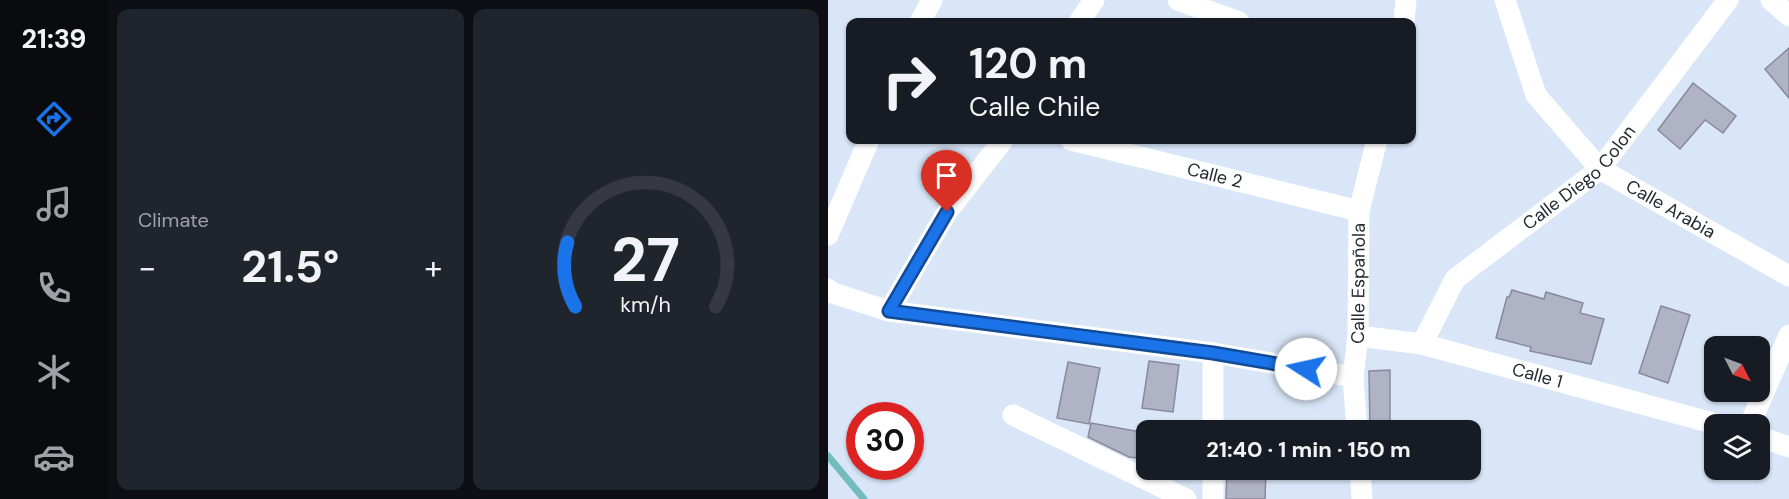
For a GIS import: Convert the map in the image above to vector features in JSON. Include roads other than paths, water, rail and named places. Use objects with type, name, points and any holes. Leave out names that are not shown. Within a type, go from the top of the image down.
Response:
[{"type":"street","points":[[922,18],[932,0]]},
{"type":"street","points":[[1082,18],[1094,0]]},
{"type":"street","points":[[1178,0],[1228,18]]},
{"type":"street","points":[[1404,18],[1406,0]]},
{"type":"street","name":"Calle Arabia","points":[[1505,0],[1536,94],[1600,170],[1789,276]]},
{"type":"street","name":"Calle Diego Colon","points":[[1422,344],[1455,279],[1600,170],[1728,0]]},
{"type":"street","points":[[1771,0],[1789,16]]},
{"type":"street","points":[[828,235],[867,144]]},
{"type":"street","points":[[889,311],[947,212],[999,144]]},
{"type":"street","name":"Calle 2","points":[[1087,144],[1359,211]]},
{"type":"street","name":"Calle Española","points":[[1356,420],[1353,377],[1358,336],[1359,211],[1376,144]]},
{"type":"street","points":[[828,289],[830,292],[889,311],[1213,353],[1353,377]]},
{"type":"street","points":[[1754,414],[1789,335]]},
{"type":"street","name":"Calle 1","points":[[1358,336],[1422,344],[1704,421]]},
{"type":"street","points":[[1213,353],[1213,420]]},
{"type":"street","points":[[1013,415],[1186,499]]},
{"type":"street","points":[[1770,440],[1789,447]]},
{"type":"street","points":[[1213,480],[1213,499]]},
{"type":"street","points":[[1360,480],[1362,499]]},
{"type":"waterway","points":[[828,456],[864,499]]}]
